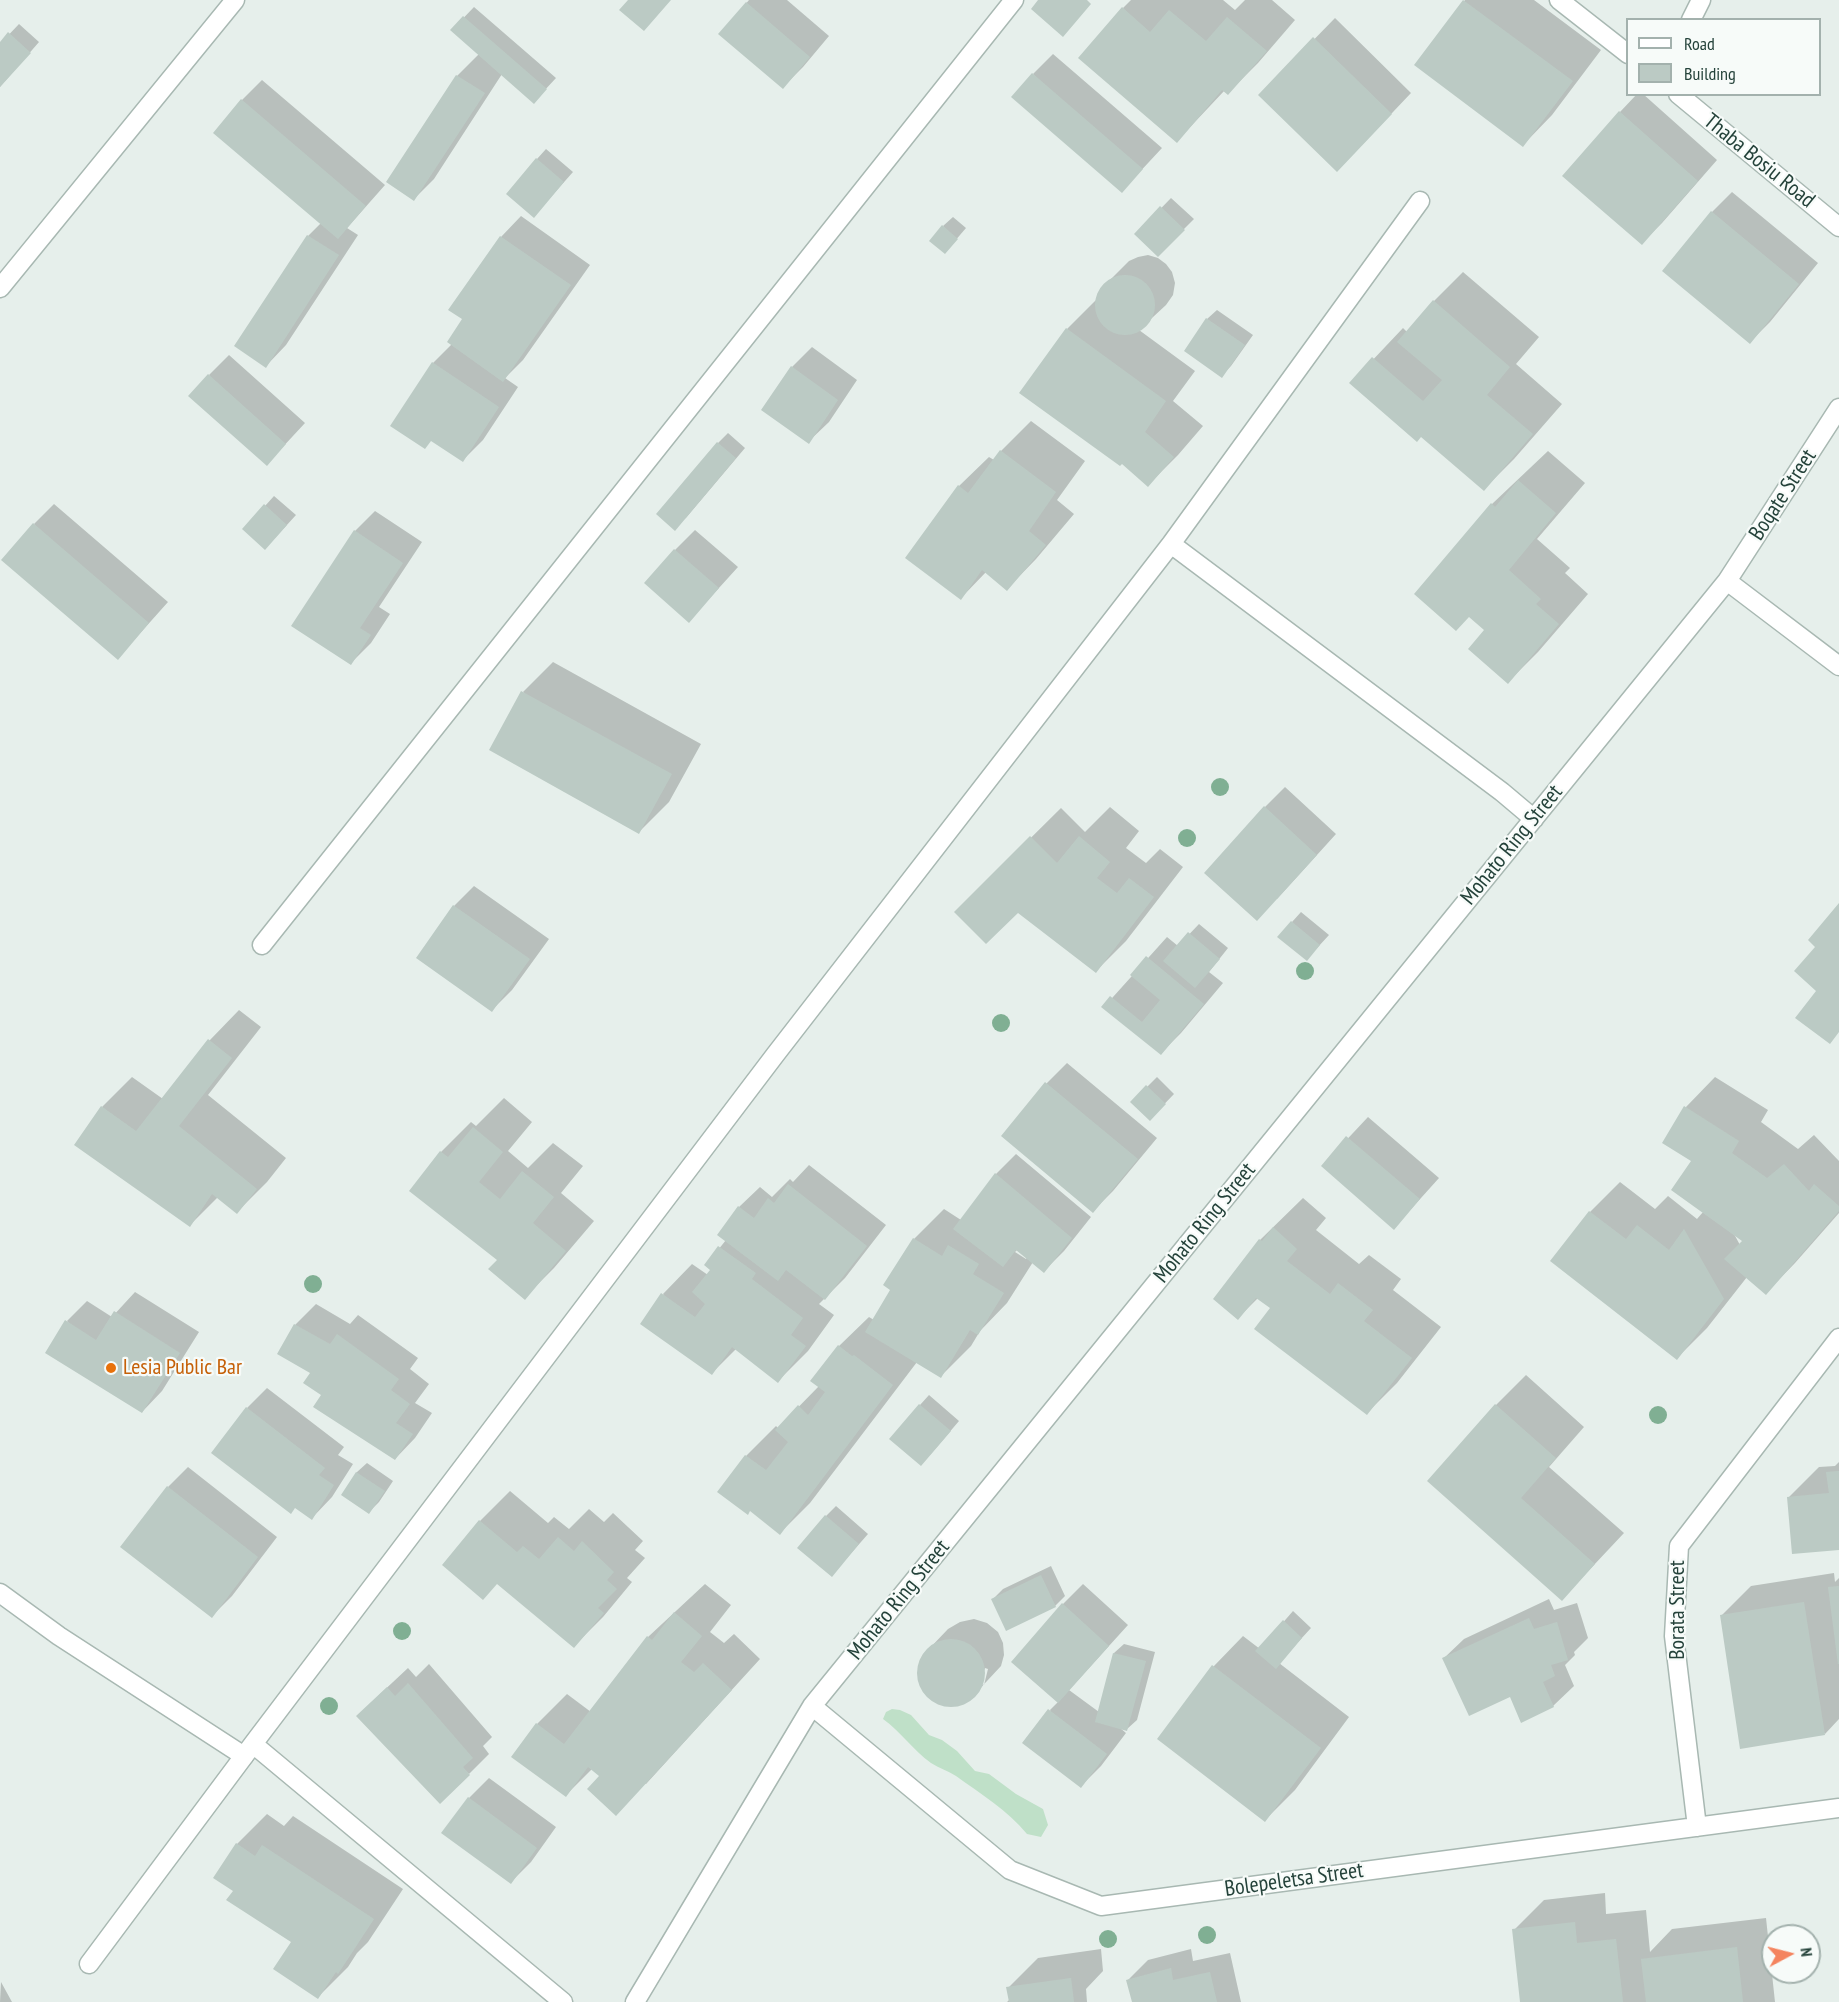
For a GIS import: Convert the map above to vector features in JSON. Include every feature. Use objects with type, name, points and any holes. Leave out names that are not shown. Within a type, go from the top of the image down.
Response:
[{"type":"street","points":[[0,288],[235,0]]},
{"type":"street","points":[[262,945],[1014,0]]},
{"type":"street","points":[[1559,0],[1626,52]]},
{"type":"street","points":[[1692,18],[1701,0]]},
{"type":"street","name":"Thaba Bosiu Road","points":[[1680,96],[1839,226]]},
{"type":"street","points":[[89,1964],[248,1750],[775,1055],[1171,544],[1420,201]]},
{"type":"street","name":"Boqate Street","points":[[1727,581],[1839,408]]},
{"type":"street","points":[[1171,544],[1502,792],[1534,819]]},
{"type":"street","points":[[1727,581],[1839,666]]},
{"type":"street","name":"Mohato Ring Street","points":[[635,2002],[812,1706],[1727,581]]},
{"type":"street","name":"Borata Street","points":[[1697,1827],[1674,1636],[1679,1546],[1839,1338]]},
{"type":"street","points":[[0,1593],[59,1636],[248,1750],[563,2002]]},
{"type":"street","name":"Bolepeletsa Street","points":[[812,1706],[1010,1870],[1101,1906],[1839,1808]]},
{"type":"green space","points":[[892,1709],[911,1715],[929,1735],[942,1740],[957,1751],[975,1771],[989,1774],[1016,1794],[1043,1809],[1048,1825],[1041,1837],[1027,1834],[993,1803],[956,1776],[925,1758],[883,1719],[886,1712]]},
{"type":"building","points":[[628,0],[671,0],[644,31],[619,10]]},
{"type":"building","points":[[1038,0],[1087,0],[1091,4],[1063,37],[1031,9]]},
{"type":"building","points":[[1463,0],[1573,81],[1523,147],[1414,65]]},
{"type":"building","points":[[746,2],[810,57],[783,89],[718,34]]},
{"type":"building","points":[[1122,7],[1150,32],[1169,10],[1206,41],[1227,17],[1267,51],[1228,95],[1222,90],[1177,143],[1078,58]]},
{"type":"building","points":[[463,16],[547,89],[534,104],[450,30]]},
{"type":"building","points":[[8,32],[31,53],[0,87],[0,42]]},
{"type":"building","points":[[1313,37],[1392,114],[1337,172],[1258,95]]},
{"type":"building","points":[[1032,73],[1143,169],[1122,193],[1011,97]]},
{"type":"building","points":[[456,75],[485,93],[414,201],[386,182]]},
{"type":"building","points":[[241,99],[366,206],[338,239],[213,133]]},
{"type":"building","points":[[1619,111],[1698,181],[1642,245],[1562,176]]},
{"type":"building","points":[[536,158],[564,182],[534,218],[506,194]]},
{"type":"building","points":[[1160,206],[1185,230],[1158,257],[1134,234]]},
{"type":"building","points":[[1711,211],[1799,284],[1750,344],[1662,271]]},
{"type":"building","points":[[942,225],[958,239],[945,254],[929,241]]},
{"type":"building","points":[[307,235],[339,255],[266,368],[234,346]]},
{"type":"building","points":[[500,236],[571,285],[503,382],[447,342],[462,319],[448,310]]},
{"type":"building","points":[[1125,275],[1142,280],[1150,288],[1155,305],[1150,322],[1142,330],[1125,335],[1108,330],[1100,322],[1095,305],[1100,288],[1108,280]]},
{"type":"building","points":[[1433,300],[1510,367],[1487,395],[1533,434],[1484,491],[1421,437],[1417,442],[1349,383],[1372,357],[1423,401],[1442,380],[1397,342]]},
{"type":"building","points":[[1206,318],[1245,345],[1222,378],[1184,351]]},
{"type":"building","points":[[1066,328],[1166,401],[1145,432],[1174,457],[1148,487],[1122,464],[1120,466],[1019,393]]},
{"type":"building","points":[[432,362],[499,407],[463,462],[431,441],[425,449],[390,426]]},
{"type":"building","points":[[791,366],[838,400],[809,444],[761,410]]},
{"type":"building","points":[[208,374],[286,444],[267,466],[188,396]]},
{"type":"building","points":[[717,442],[736,458],[675,531],[656,514]]},
{"type":"building","points":[[1000,450],[1056,492],[1029,531],[1046,545],[1007,591],[982,570],[961,600],[905,558],[958,485],[968,493]]},
{"type":"building","points":[[1518,480],[1556,513],[1509,570],[1541,599],[1536,604],[1559,624],[1508,684],[1468,649],[1484,630],[1469,617],[1456,631],[1414,594],[1491,503],[1495,507]]},
{"type":"building","points":[[264,504],[287,525],[265,550],[242,529]]},
{"type":"building","points":[[33,523],[149,623],[118,660],[1,560]]},
{"type":"building","points":[[354,530],[403,563],[360,628],[371,635],[351,665],[291,626]]},
{"type":"building","points":[[674,549],[719,588],[689,623],[644,583]]},
{"type":"building","points":[[521,691],[672,774],[639,834],[489,750]]},
{"type":"building","points":[[1264,806],[1317,855],[1257,921],[1204,873]]},
{"type":"building","points":[[1030,836],[1057,863],[1079,836],[1110,862],[1097,878],[1117,893],[1129,878],[1154,897],[1096,973],[1018,913],[986,944],[954,912]]},
{"type":"building","points":[[1839,903],[1839,1032],[1830,1044],[1795,1018],[1816,991],[1794,971],[1815,947],[1808,940]]},
{"type":"building","points":[[453,905],[530,959],[492,1012],[416,958]]},
{"type":"building","points":[[1291,921],[1320,945],[1307,961],[1277,937]]},
{"type":"building","points":[[1188,932],[1220,959],[1195,988],[1163,961]]},
{"type":"building","points":[[1146,956],[1204,1004],[1161,1055],[1101,1007],[1110,996],[1142,1022],[1160,1000],[1130,975]]},
{"type":"building","points":[[208,1039],[232,1058],[179,1126],[257,1189],[237,1214],[212,1194],[190,1227],[74,1145],[101,1106],[136,1131]]},
{"type":"building","points":[[1045,1082],[1138,1159],[1093,1213],[1001,1136]]},
{"type":"building","points":[[1146,1085],[1166,1104],[1150,1121],[1130,1102]]},
{"type":"building","points":[[1684,1106],[1739,1141],[1732,1153],[1767,1178],[1784,1164],[1809,1191],[1814,1184],[1839,1206],[1839,1211],[1766,1295],[1724,1259],[1742,1241],[1671,1190],[1691,1161],[1662,1143]]},
{"type":"building","points":[[473,1127],[503,1152],[479,1182],[500,1199],[522,1171],[554,1197],[533,1223],[566,1251],[525,1300],[488,1269],[497,1260],[409,1191],[440,1151],[448,1157]]},
{"type":"building","points":[[1346,1136],[1420,1199],[1394,1230],[1321,1166]]},
{"type":"building","points":[[995,1173],[1072,1238],[1044,1273],[1016,1250],[1003,1267],[953,1229]]},
{"type":"building","points":[[788,1184],[867,1246],[825,1300],[786,1270],[778,1281],[717,1235],[738,1206],[754,1218],[768,1198],[774,1203]]},
{"type":"building","points":[[1589,1211],[1626,1239],[1637,1225],[1669,1250],[1684,1229],[1724,1299],[1677,1360],[1550,1261]]},
{"type":"building","points":[[1273,1227],[1297,1249],[1287,1261],[1330,1294],[1338,1283],[1373,1310],[1364,1321],[1412,1358],[1367,1415],[1254,1329],[1270,1308],[1256,1298],[1238,1320],[1213,1299],[1259,1239],[1262,1241]]},
{"type":"building","points":[[913,1238],[942,1256],[948,1245],[979,1264],[973,1274],[1004,1293],[978,1335],[970,1330],[941,1378],[865,1332],[890,1290],[883,1285]]},
{"type":"building","points":[[718,1246],[756,1273],[752,1279],[803,1318],[791,1335],[806,1346],[778,1383],[732,1347],[712,1375],[640,1324],[661,1293],[695,1317],[705,1304],[692,1292],[710,1270],[704,1265]]},
{"type":"building","points":[[114,1311],[180,1353],[142,1413],[45,1353],[65,1320],[96,1340]]},
{"type":"building","points":[[294,1324],[330,1344],[337,1334],[399,1379],[391,1390],[410,1404],[396,1423],[413,1434],[395,1460],[313,1407],[321,1395],[303,1383],[310,1373],[277,1354]]},
{"type":"building","points":[[838,1345],[893,1385],[780,1535],[750,1511],[748,1515],[717,1492],[745,1455],[766,1470],[788,1442],[775,1430],[798,1405],[808,1415],[825,1392],[810,1381]]},
{"type":"building","points":[[919,1404],[951,1431],[921,1466],[889,1439]]},
{"type":"building","points":[[1495,1404],[1556,1458],[1521,1498],[1595,1564],[1562,1601],[1427,1481]]},
{"type":"building","points":[[246,1407],[325,1468],[319,1475],[334,1485],[312,1520],[295,1508],[291,1514],[211,1453]]},
{"type":"building","points":[[1839,1471],[1839,1550],[1792,1554],[1787,1497],[1829,1493],[1826,1472]]},
{"type":"building","points":[[356,1472],[385,1491],[369,1514],[341,1495]]},
{"type":"building","points":[[167,1486],[258,1557],[212,1618],[120,1547]]},
{"type":"building","points":[[825,1515],[859,1544],[832,1577],[797,1548]]},
{"type":"building","points":[[479,1520],[517,1552],[523,1546],[539,1559],[558,1537],[574,1551],[582,1541],[614,1572],[607,1580],[617,1589],[598,1608],[604,1613],[574,1648],[497,1584],[483,1600],[442,1565]]},
{"type":"building","points":[[1041,1575],[1056,1607],[1006,1631],[991,1599]]},
{"type":"building","points":[[1839,1586],[1839,1664],[1838,1664],[1828,1587]]},
{"type":"building","points":[[1804,1602],[1825,1735],[1740,1749],[1720,1615]]},
{"type":"building","points":[[1062,1603],[1109,1646],[1058,1703],[1011,1662]]},
{"type":"building","points":[[674,1612],[702,1636],[681,1662],[694,1672],[703,1663],[732,1690],[616,1816],[587,1789],[599,1776],[588,1767],[566,1797],[511,1757],[536,1723],[564,1744],[647,1636],[652,1640]]},
{"type":"building","points":[[1529,1618],[1534,1629],[1557,1622],[1568,1660],[1551,1665],[1555,1676],[1543,1682],[1554,1707],[1521,1723],[1510,1697],[1469,1716],[1442,1658]]},
{"type":"building","points":[[1283,1620],[1302,1638],[1276,1669],[1255,1651]]},
{"type":"building","points":[[951,1639],[964,1642],[975,1649],[982,1660],[985,1673],[982,1686],[975,1697],[964,1704],[951,1707],[938,1704],[927,1697],[920,1686],[917,1673],[920,1660],[927,1649],[938,1642]]},
{"type":"building","points":[[1113,1653],[1146,1661],[1127,1731],[1095,1722]]},
{"type":"building","points":[[1212,1665],[1321,1748],[1265,1822],[1157,1739]]},
{"type":"building","points":[[408,1683],[473,1758],[463,1767],[470,1775],[440,1804],[356,1716],[387,1687],[395,1696]]},
{"type":"building","points":[[1048,1709],[1107,1754],[1081,1788],[1022,1743]]},
{"type":"building","points":[[468,1797],[537,1848],[511,1884],[441,1833]]},
{"type":"building","points":[[236,1843],[255,1856],[262,1845],[374,1919],[338,1974],[336,1972],[318,1999],[273,1969],[291,1942],[226,1900],[233,1891],[213,1878]]},
{"type":"building","points":[[1575,1922],[1577,1943],[1616,1939],[1623,2002],[1520,2002],[1512,1929]]},
{"type":"building","points":[[1737,1947],[1743,2002],[1646,2002],[1641,1959]]},
{"type":"building","points":[[1171,1968],[1173,1980],[1210,1972],[1217,2002],[1132,2002],[1126,1980]]},
{"type":"building","points":[[1071,1978],[1074,2002],[1009,2002],[1006,1987]]},
{"type":"place","name":"Lesia Public Bar","points":[[111,1368]]}]
